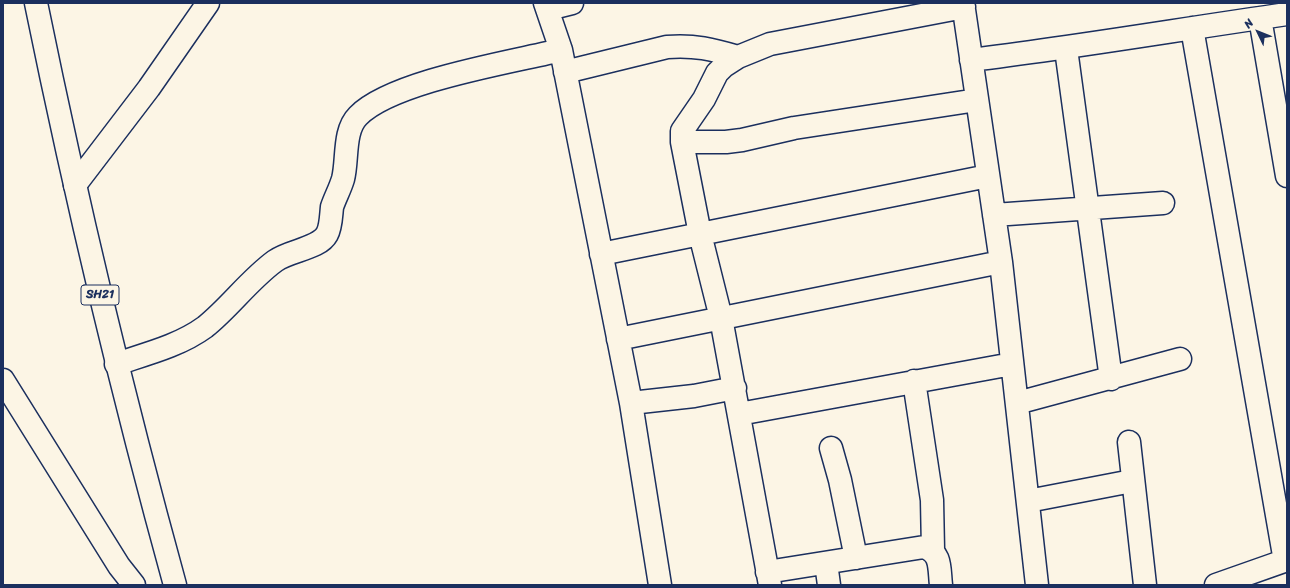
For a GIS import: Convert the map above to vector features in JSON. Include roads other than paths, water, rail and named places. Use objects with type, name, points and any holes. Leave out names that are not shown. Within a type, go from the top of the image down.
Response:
[{"type":"street","name":"SH21","points":[[36,3],[75,185],[116,364],[175,585]]},
{"type":"street","points":[[75,185],[149,88],[208,3]]},
{"type":"street","points":[[572,3],[547,6],[561,50],[631,403],[660,585]]},
{"type":"street","points":[[941,585],[937,555],[933,550],[924,547],[826,563],[768,578],[735,388],[721,318],[700,234],[682,142],[682,131],[707,94],[717,73],[724,66],[738,57],[770,44],[963,5],[1001,262],[1037,585]]},
{"type":"street","points":[[971,60],[1066,49],[1287,14]]},
{"type":"street","points":[[1260,18],[1287,176]]},
{"type":"street","points":[[1192,28],[1286,560],[1216,585]]},
{"type":"street","points":[[565,72],[667,47],[682,46],[707,48],[738,57]]},
{"type":"street","points":[[1066,49],[1089,208],[1111,379]]},
{"type":"street","points":[[116,364],[171,346],[193,335],[219,314],[275,260],[288,253],[316,245],[324,240],[328,232],[333,205],[343,179],[348,136],[357,117],[369,107],[392,95],[434,80],[561,50]]},
{"type":"street","points":[[682,142],[726,142],[742,140],[794,128],[977,100]]},
{"type":"street","points":[[601,254],[988,176]]},
{"type":"street","points":[[994,215],[1163,203]]},
{"type":"street","points":[[618,339],[1001,262]]},
{"type":"street","points":[[1017,403],[1111,379],[1180,359]]},
{"type":"street","points":[[739,414],[1012,364]]},
{"type":"street","points":[[3,380],[119,566],[134,585]]},
{"type":"street","points":[[914,381],[932,500],[933,550]]},
{"type":"street","points":[[631,403],[694,396],[735,388]]},
{"type":"street","points":[[1129,442],[1132,481],[1145,585]]},
{"type":"street","points":[[831,448],[840,480],[856,558]]},
{"type":"street","points":[[1028,501],[1132,481]]},
{"type":"street","points":[[826,563],[830,585]]}]
